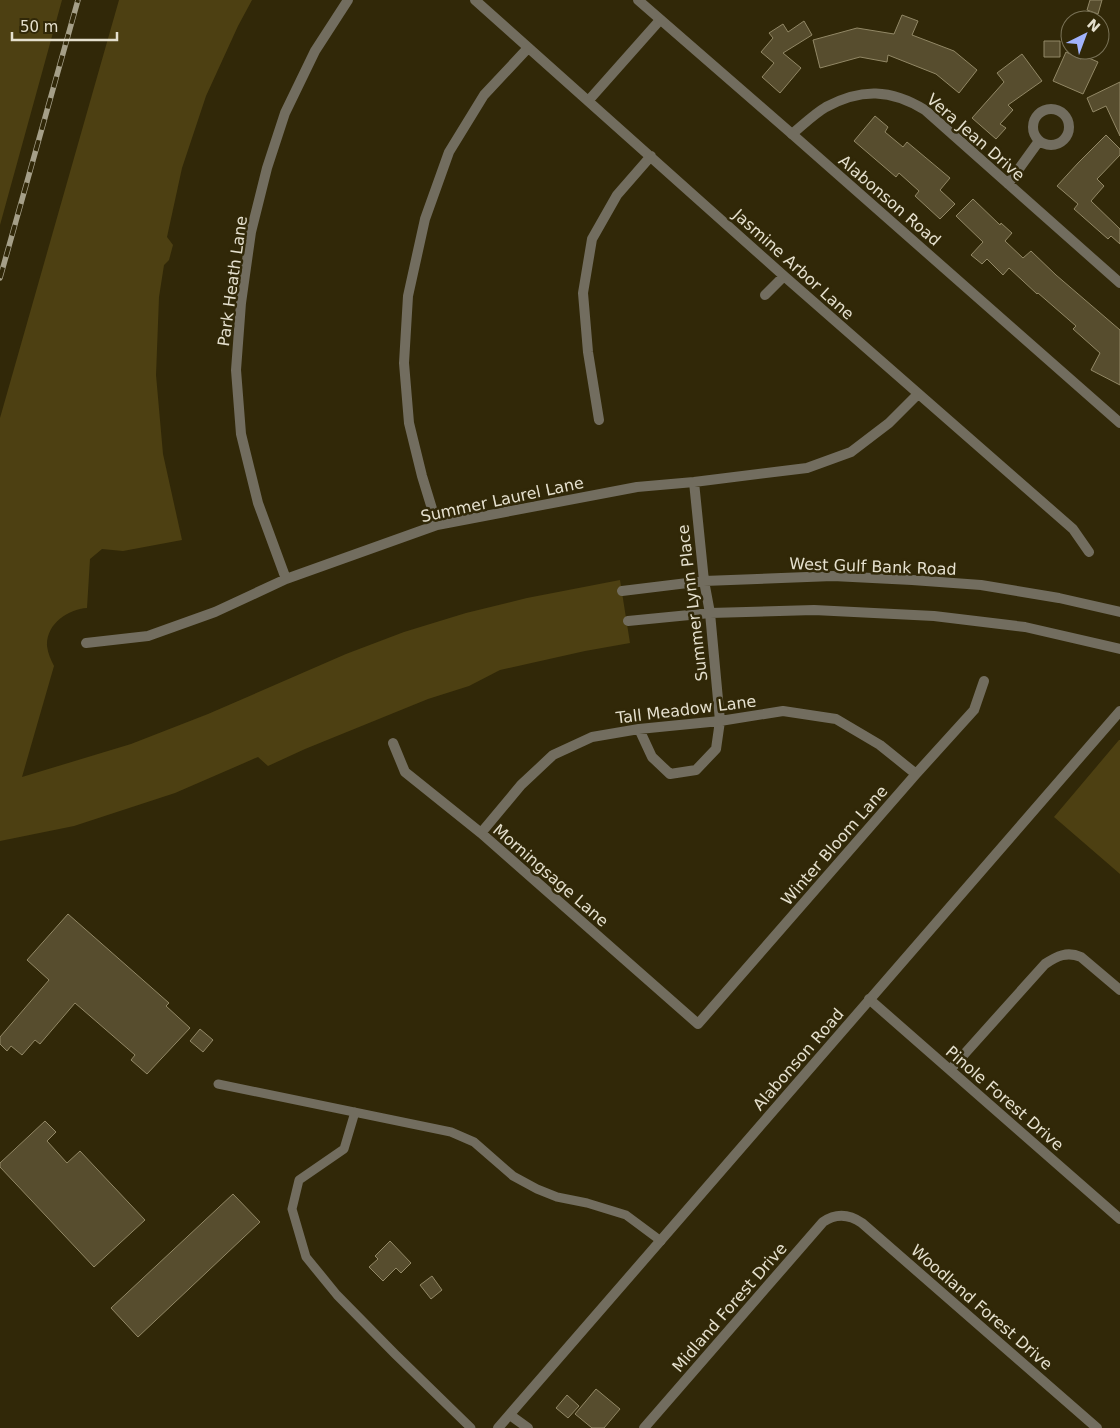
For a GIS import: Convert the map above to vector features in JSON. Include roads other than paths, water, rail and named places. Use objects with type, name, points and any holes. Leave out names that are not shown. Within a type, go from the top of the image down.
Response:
[{"type":"street","name":"Park Heath Lane","points":[[286,579],[258,503],[241,434],[236,370],[241,303],[251,232],[267,168],[285,113],[315,51],[348,0]]},
{"type":"street","name":"Jasmine Arbor Lane","points":[[475,0],[784,276],[1073,528],[1089,552]]},
{"type":"street","name":"Alabonson Road","points":[[638,0],[1120,423]]},
{"type":"street","points":[[589,100],[660,20]]},
{"type":"street","points":[[437,525],[409,423],[404,363],[408,296],[425,219],[449,152],[484,95],[528,48]]},
{"type":"street","name":"Vera Jean Drive","points":[[792,134],[824,108],[847,98],[868,93],[892,95],[910,101],[925,110],[1120,283]]},
{"type":"street","points":[[1008,184],[1039,141]]},
{"type":"street","points":[[599,420],[588,352],[583,293],[592,239],[617,195],[651,156]]},
{"type":"street","points":[[765,295],[784,276]]},
{"type":"street","name":"Summer Laurel Lane","points":[[86,643],[148,636],[215,612],[286,579],[437,525],[637,487],[807,468],[851,452],[889,423],[918,394]]},
{"type":"street","name":"Summer Lynn Place","points":[[639,730],[652,757],[670,774],[696,770],[716,750],[720,721],[710,614],[704,581],[694,482]]},
{"type":"street","name":"West Gulf Bank Road","points":[[622,591],[704,581],[833,576],[981,585],[1059,598],[1120,612]]},
{"type":"street","points":[[628,622],[710,614],[814,610],[934,616],[1025,627],[1120,649]]},
{"type":"street","name":"Winter Bloom Lane","points":[[698,1024],[974,710],[984,681]]},
{"type":"street","name":"Tall Meadow Lane","points":[[481,833],[521,785],[553,755],[592,737],[639,730],[720,721],[784,711],[836,719],[880,745],[916,774]]},
{"type":"street","name":"Alabonson Road","points":[[498,1428],[1120,711]]},
{"type":"street","name":"Morningsage Lane","points":[[393,742],[405,772],[481,833],[698,1024]]},
{"type":"street","points":[[950,1070],[1045,964],[1059,955],[1074,954],[1081,957],[1120,990]]},
{"type":"street","name":"Pinole Forest Drive","points":[[869,1000],[1120,1219]]},
{"type":"street","name":"Midland Forest Drive","points":[[644,1428],[823,1222],[836,1215],[843,1216]]},
{"type":"street","name":"Woodland Forest Drive","points":[[843,1216],[849,1216],[862,1222],[1097,1428]]},
{"type":"street","points":[[510,1415],[528,1428]]},
{"type":"lane","points":[[218,1084],[451,1132],[474,1142],[513,1176],[557,1197],[587,1203],[626,1216],[661,1241]]},
{"type":"lane","points":[[355,1112],[344,1149],[299,1180],[292,1209],[306,1257],[337,1295],[471,1428]]},
{"type":"railway","points":[[0,278],[78,0]]}]
